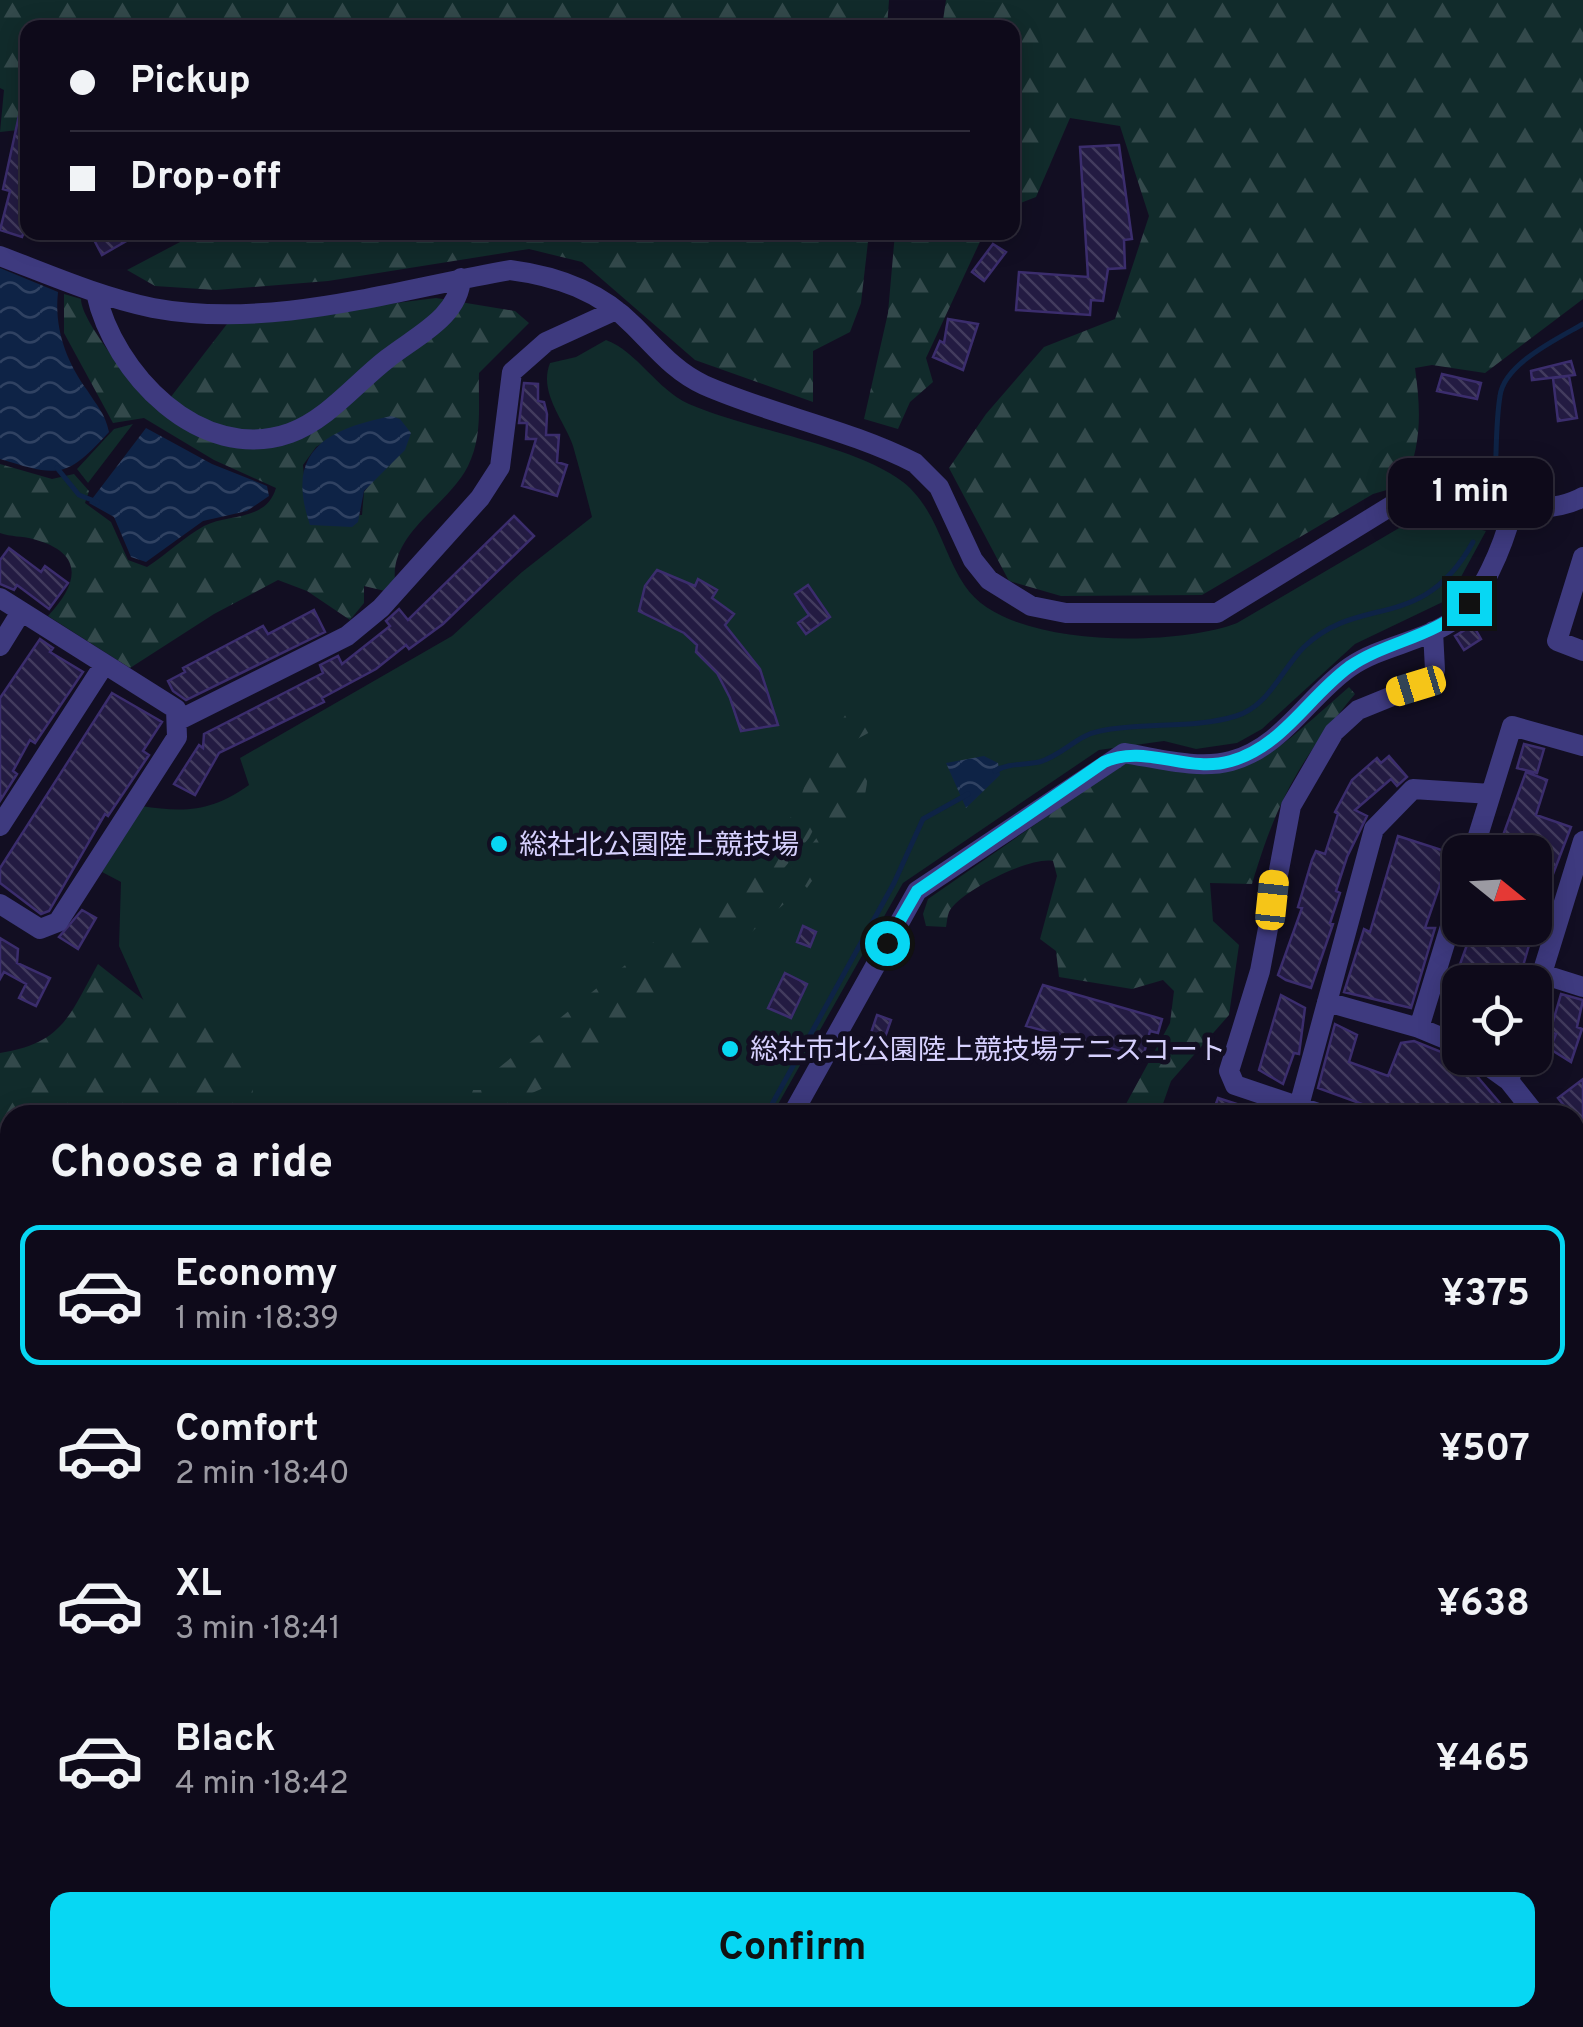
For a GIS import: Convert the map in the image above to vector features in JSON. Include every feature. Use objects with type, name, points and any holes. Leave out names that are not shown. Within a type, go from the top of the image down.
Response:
[{"type":"street","points":[[0,256],[96,292],[179,312],[255,313],[307,308],[510,270],[543,274],[587,290],[616,310],[667,362],[705,385],[914,463],[939,487],[981,570],[1015,598],[1046,610],[1217,612],[1391,506],[1424,501],[1477,504],[1512,512],[1583,497]]},
{"type":"street","points":[[96,292],[104,327],[160,401],[193,422],[230,437],[270,438],[316,419],[454,308],[461,278]]},
{"type":"street","points":[[179,720],[346,636],[381,608],[480,498],[500,467],[512,372],[546,342],[616,310]]},
{"type":"street","points":[[798,1105],[917,891],[1104,762],[1124,753],[1193,764],[1226,763],[1253,753],[1283,732],[1345,670],[1379,650],[1434,631],[1469,603],[1506,538],[1512,512]]},
{"type":"street","points":[[1583,557],[1557,641],[1583,650]]},
{"type":"street","points":[[0,598],[176,709],[179,720],[177,737],[58,922],[40,929],[0,904]]},
{"type":"street","points":[[0,646],[21,612]]},
{"type":"street","points":[[1297,1105],[1235,1084],[1229,1071],[1269,930],[1282,837],[1291,806],[1334,732],[1380,698],[1428,682],[1435,670],[1434,631]]},
{"type":"street","points":[[0,826],[104,665]]},
{"type":"street","points":[[1478,835],[1512,726],[1583,746]]},
{"type":"street","points":[[1300,1105],[1374,829],[1413,790],[1491,794]]},
{"type":"street","points":[[1545,965],[1583,841]]},
{"type":"street","points":[[1419,1028],[1444,945]]},
{"type":"street","points":[[1552,977],[1583,987]]},
{"type":"street","points":[[1327,1002],[1442,1038]]},
{"type":"street","points":[[1502,1075],[1528,1105]]},
{"type":"street","points":[[1509,1080],[1511,1075]]},
{"type":"green space","points":[[0,0],[889,0],[888,20],[20,20],[20,130],[0,132],[4,90],[0,88]]},
{"type":"green space","points":[[946,0],[1583,0],[1583,299],[1485,373],[1432,365],[1415,368],[1418,427],[1404,485],[1373,494],[1202,595],[1061,596],[1009,581],[949,468],[986,414],[1044,347],[1115,319],[1149,216],[1120,126],[1070,118],[1036,197],[1020,203],[1020,20],[943,20]]},
{"type":"green space","points":[[184,240],[868,240],[861,303],[850,332],[813,351],[813,402],[695,360],[582,262],[529,249],[328,281],[216,290],[155,286],[127,270]]},
{"type":"green space","points":[[894,240],[981,240],[926,358],[933,382],[910,402],[898,429],[864,419],[888,313]]},
{"type":"green space","points":[[64,294],[81,299],[101,340],[160,411],[227,324],[436,298],[515,311],[529,323],[479,373],[478,432],[468,466],[401,548],[395,581],[385,591],[364,586],[364,603],[350,620],[307,591],[278,580],[214,614],[130,668],[48,616],[66,592],[72,571],[69,561],[50,545],[0,533],[0,464],[52,479],[74,474],[89,491],[85,503],[111,522],[128,560],[147,567],[204,526],[255,512],[271,499],[276,488],[214,460],[144,418],[113,423],[64,333]],"holes":[[[335,435],[370,484],[364,492],[362,515],[308,518],[303,465],[316,447]]]},
{"type":"green space","points":[[606,340],[628,353],[689,404],[830,448],[882,469],[903,482],[924,505],[957,573],[986,607],[1016,622],[1053,632],[1135,638],[1209,631],[1237,623],[1411,521],[1452,522],[1486,531],[1449,599],[1355,644],[1262,729],[1237,743],[1196,749],[1164,741],[1099,750],[903,883],[778,1105],[173,1105],[146,1006],[119,946],[121,882],[102,872],[141,806],[198,808],[236,794],[249,785],[240,758],[452,636],[522,572],[592,517],[573,446],[547,385],[550,363],[576,357]]},
{"type":"green space","points":[[133,424],[88,483],[77,469],[114,429]]},
{"type":"green space","points":[[1349,687],[1355,694],[1292,783],[1252,884],[1210,883],[1213,921],[1239,945],[1229,1015],[1171,1081],[1163,1105],[1125,1105],[1170,1023],[1174,991],[1163,980],[1132,989],[1059,977],[1056,951],[1040,939],[1057,876],[1053,861],[1029,864],[997,877],[956,904],[949,912],[946,927],[926,926],[923,914],[928,899],[1125,762],[1201,771],[1227,770],[1250,764],[1292,736]]},
{"type":"green space","points":[[858,695],[865,699],[864,716],[875,703],[887,711],[872,731],[848,744],[850,753],[865,761],[865,795],[850,829],[807,888],[789,870],[827,822],[835,788],[809,838],[780,873],[798,892],[734,947],[697,957],[635,1031],[595,1048],[548,1086],[505,1105],[476,1105],[471,1096],[473,1090],[481,1090],[483,1098],[490,1096],[490,1075],[736,875],[781,832],[798,806],[809,772]]},
{"type":"green space","points":[[98,964],[160,1013],[187,990],[252,1078],[253,1105],[0,1105],[0,1053],[38,1042],[71,1012]]},
{"type":"water","points":[[0,268],[58,292],[60,331],[68,356],[107,425],[109,432],[82,459],[60,470],[36,469],[0,459]]},
{"type":"water","points":[[391,416],[400,419],[411,433],[405,450],[364,491],[358,522],[352,527],[310,525],[303,479],[316,448],[347,429]]},
{"type":"water","points":[[146,428],[212,464],[267,486],[269,496],[247,511],[203,521],[146,562],[131,557],[114,517],[89,503]]},
{"type":"water","points":[[984,756],[998,763],[1000,775],[966,808],[946,763]]},
{"type":"building","points":[[18,120],[20,236],[0,230],[10,191],[3,189]]},
{"type":"building","points":[[1119,145],[1132,239],[1124,240],[1125,268],[1108,269],[1103,301],[1091,300],[1090,315],[1016,310],[1019,272],[1088,277],[1080,147]]},
{"type":"building","points":[[94,240],[128,240],[102,255]]},
{"type":"building","points":[[993,244],[1006,252],[984,281],[972,272]]},
{"type":"building","points":[[948,319],[978,324],[963,370],[933,357],[940,341],[944,343]]},
{"type":"building","points":[[1571,361],[1575,375],[1532,380],[1531,371]]},
{"type":"building","points":[[1442,374],[1481,383],[1477,399],[1437,391]]},
{"type":"building","points":[[1569,376],[1577,418],[1558,421],[1553,378]]},
{"type":"building","points":[[524,383],[538,384],[538,401],[544,402],[547,414],[546,435],[559,435],[557,462],[567,465],[557,496],[522,486],[536,439],[526,439],[527,423],[519,423]]},
{"type":"building","points":[[514,516],[534,536],[443,624],[409,649],[406,645],[376,669],[322,698],[324,702],[219,753],[195,795],[174,784],[199,745],[203,748],[204,734],[323,673],[320,665],[338,656],[342,664],[390,626],[386,621],[399,609],[408,620]]},
{"type":"building","points":[[9,548],[41,572],[45,566],[68,583],[49,609],[17,585],[14,590],[0,584],[0,560]]},
{"type":"building","points":[[657,570],[695,586],[698,579],[717,590],[712,598],[734,614],[725,625],[760,669],[778,725],[741,731],[730,698],[717,673],[696,652],[697,645],[684,633],[639,611],[645,586]]},
{"type":"building","points":[[808,585],[830,617],[806,634],[798,623],[809,615],[795,594]]},
{"type":"building","points":[[314,610],[325,632],[186,700],[173,691],[168,681],[185,672],[183,668],[263,626],[268,634]]},
{"type":"building","points":[[1473,625],[1481,639],[1464,650],[1455,636]]},
{"type":"building","points":[[40,639],[53,648],[50,652],[83,672],[35,743],[30,740],[13,771],[17,774],[0,801],[0,698]]},
{"type":"building","points":[[112,693],[162,722],[143,751],[149,755],[108,816],[105,814],[49,911],[41,914],[0,883],[0,868]]},
{"type":"building","points":[[1524,744],[1544,749],[1537,773],[1517,768]]},
{"type":"building","points":[[1389,756],[1407,777],[1397,786],[1391,779],[1355,810],[1367,816],[1347,857],[1336,891],[1340,893],[1330,923],[1333,924],[1311,988],[1286,980],[1278,975],[1302,908],[1298,907],[1316,851],[1325,854],[1338,814],[1335,812],[1352,780],[1377,758],[1381,763]]},
{"type":"building","points":[[1526,772],[1547,780],[1536,815],[1571,827],[1552,877],[1552,835],[1503,835]]},
{"type":"building","points":[[1398,836],[1442,850],[1442,879],[1425,928],[1435,928],[1411,1008],[1344,992],[1364,929],[1370,932]]},
{"type":"building","points":[[82,910],[96,918],[78,949],[59,937]]},
{"type":"building","points":[[803,926],[816,932],[810,947],[797,942]]},
{"type":"building","points":[[0,938],[18,949],[17,963],[50,978],[36,1006],[19,998],[26,984],[4,972],[0,979]]},
{"type":"building","points":[[1467,945],[1529,945],[1523,965],[1460,965]]},
{"type":"building","points":[[785,973],[807,984],[791,1018],[768,1008]]},
{"type":"building","points":[[1043,985],[1162,1019],[1158,1033],[1150,1031],[1143,1057],[1026,1026]]},
{"type":"building","points":[[1561,994],[1583,1000],[1577,1027],[1582,1029],[1571,1062],[1552,1050],[1556,1034],[1552,1033]]},
{"type":"building","points":[[1281,995],[1305,1008],[1299,1054],[1294,1053],[1283,1084],[1259,1070]]},
{"type":"building","points":[[877,1015],[891,1020],[882,1046],[868,1042]]},
{"type":"building","points":[[1335,1024],[1357,1035],[1349,1062],[1388,1076],[1401,1043],[1414,1041],[1442,1052],[1442,1075],[1476,1075],[1501,1105],[1365,1105],[1318,1088]]},
{"type":"building","points":[[1583,1079],[1583,1105],[1563,1105],[1558,1098]]},
{"type":"building","points":[[1218,1098],[1240,1105],[1216,1105]]},
{"type":"waterway","points":[[1494,493],[1498,408],[1504,384],[1521,363],[1583,324]]},
{"type":"waterway","points":[[57,468],[79,495],[97,502]]},
{"type":"waterway","points":[[995,771],[1047,759],[1100,731],[1204,723],[1247,711],[1266,696],[1304,647],[1325,631],[1433,590],[1453,571],[1473,542]]},
{"type":"waterway","points":[[772,1105],[894,883],[923,819],[968,794]]},
{"type":"place","name":"総社北公園陸上競技場","points":[[499,844]]},
{"type":"place","name":"総社市北公園陸上競技場テニスコート","points":[[730,1049]]},
{"type":"route","points":[[887,943],[917,891],[1104,762],[1124,753],[1193,764],[1226,763],[1253,753],[1283,732],[1345,670],[1391,645],[1434,631],[1469,603]]}]
